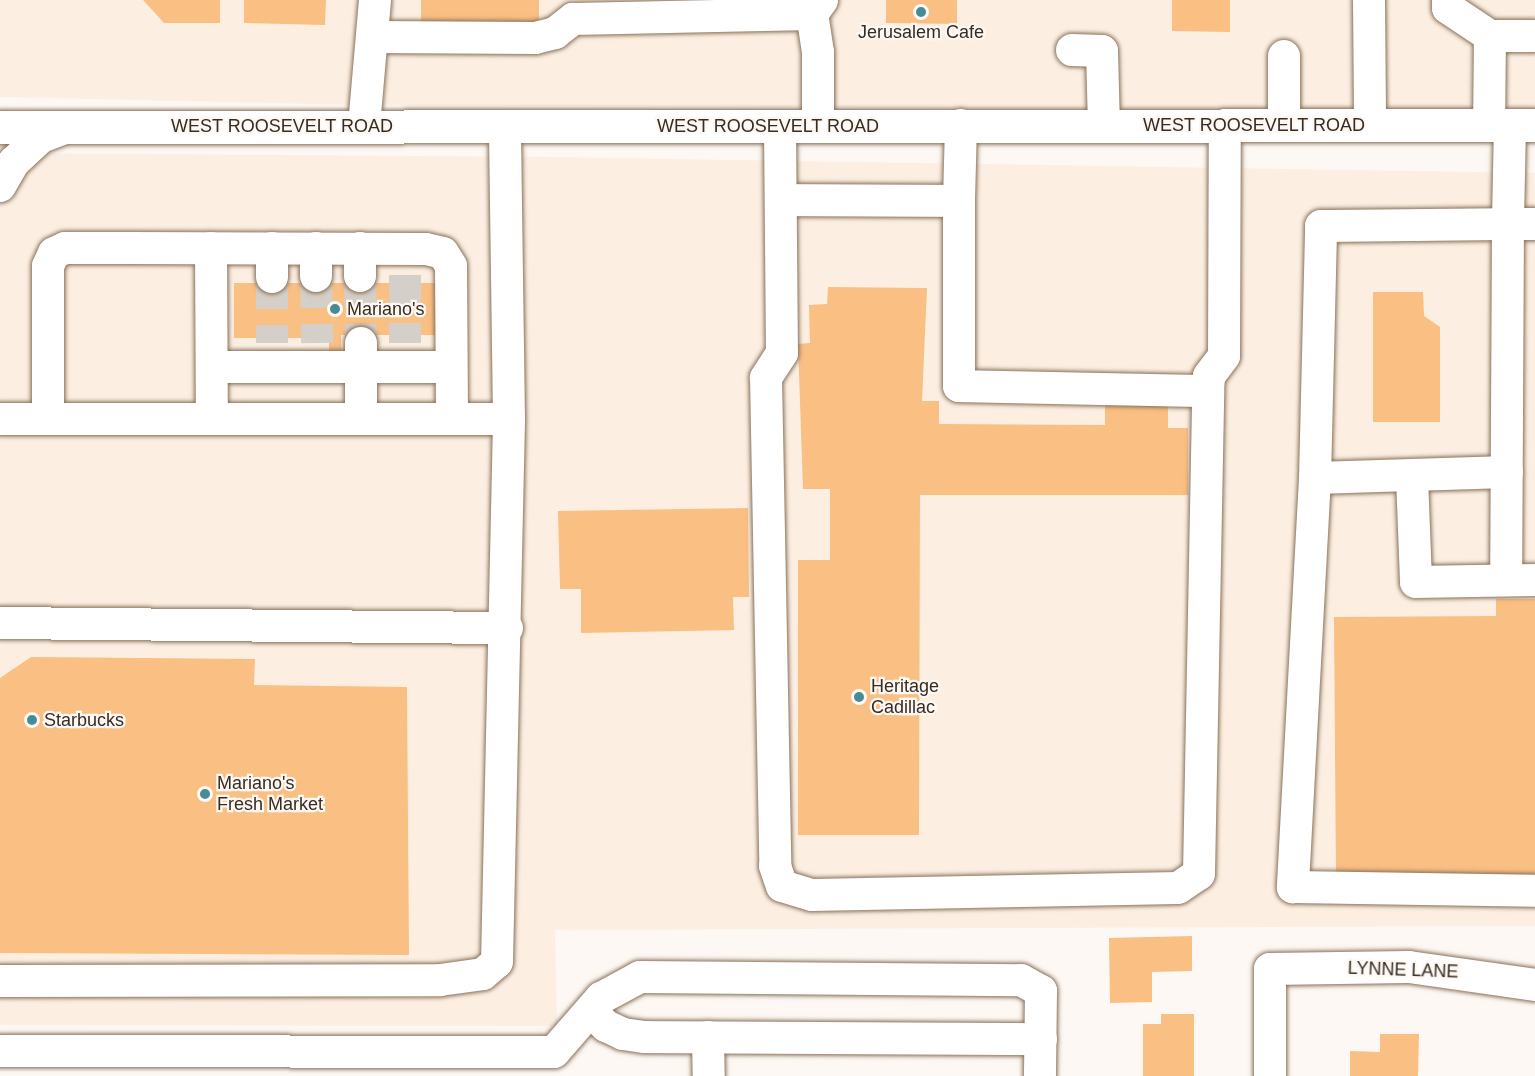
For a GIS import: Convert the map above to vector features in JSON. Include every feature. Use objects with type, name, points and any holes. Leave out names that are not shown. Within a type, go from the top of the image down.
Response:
[{"type":"main road","name":"WEST ROOSEVELT ROAD","points":[[0,127],[1511,125]]},
{"type":"street","points":[[364,126],[374,37],[375,0]]},
{"type":"street","points":[[1369,0],[1370,125]]},
{"type":"street","points":[[1448,0],[1448,8],[1490,36],[1535,36]]},
{"type":"street","points":[[374,37],[535,38],[555,33],[573,19],[815,5],[819,126]]},
{"type":"street","points":[[1412,477],[1416,582],[1521,579],[1507,472],[1521,224],[1511,125],[1490,36]]},
{"type":"street","points":[[1072,50],[1102,51],[1104,125]]},
{"type":"street","points":[[1284,56],[1284,125]]},
{"type":"street","points":[[961,125],[959,386],[1208,391]]},
{"type":"street","points":[[780,126],[782,353],[766,378],[775,866],[782,886],[812,895],[1178,888],[1199,874],[1208,391],[1209,376],[1224,356],[1225,125]]},
{"type":"street","points":[[0,981],[440,980],[483,974],[498,962],[501,933],[509,419],[506,126]]},
{"type":"street","points":[[0,186],[14,162],[41,137],[67,127]]},
{"type":"street","points":[[781,200],[959,201]]},
{"type":"street","points":[[1521,224],[1321,226],[1315,477],[1293,888],[1535,891]]},
{"type":"street","points":[[48,419],[48,266],[54,253],[65,248],[211,248],[272,262],[405,262],[443,253],[451,266],[452,419]]},
{"type":"street","points":[[211,248],[212,419]]},
{"type":"street","points":[[212,367],[317,355],[405,355],[451,367]]},
{"type":"street","points":[[361,355],[361,419]]},
{"type":"street","points":[[276,359],[285,419]]},
{"type":"street","points":[[0,419],[509,419]]},
{"type":"street","points":[[1315,477],[1412,477],[1507,472]]},
{"type":"street","points":[[0,623],[507,627]]},
{"type":"street","name":"LYNNE LANE","points":[[1270,1076],[1270,969],[1410,967],[1535,985]]},
{"type":"street","points":[[0,1051],[266,1064],[421,1064],[554,1052],[601,998],[640,978],[1021,980],[1041,991],[1040,1076]]},
{"type":"street","points":[[591,1011],[606,1026],[623,1034],[708,1037],[1041,1039]]},
{"type":"street","points":[[708,1037],[709,1076]]},
{"type":"shaded area","points":[[0,0],[1535,0],[1535,111],[362,105],[0,97]]},
{"type":"shaded area","points":[[0,153],[554,157],[1535,173],[1535,926],[555,930],[557,1026],[0,1025]]},
{"type":"building","points":[[143,0],[220,0],[220,23],[164,23]]},
{"type":"building","points":[[244,0],[326,0],[325,25],[244,23]]},
{"type":"building","points":[[421,0],[539,0],[539,24],[421,24]]},
{"type":"building","name":"Jerusalem Cafe","points":[[886,0],[957,0],[957,24],[886,23]]},
{"type":"building","points":[[1172,0],[1230,0],[1230,32],[1172,31]]},
{"type":"building","name":"Mariano's","points":[[234,283],[436,283],[436,335],[341,335],[341,356],[329,356],[329,338],[234,338]]},
{"type":"building","name":"Heritage Cadillac","points":[[828,287],[927,288],[922,401],[939,401],[939,424],[1105,425],[1105,398],[1168,398],[1168,428],[1188,428],[1188,495],[920,495],[919,835],[798,835],[798,560],[830,560],[830,489],[803,489],[798,344],[810,343],[809,305],[827,304]]},
{"type":"building","points":[[1373,292],[1423,292],[1424,316],[1440,327],[1440,422],[1373,422]]},
{"type":"building","points":[[748,508],[749,597],[733,597],[734,630],[581,633],[581,589],[560,589],[558,511]]},
{"type":"building","points":[[1496,599],[1535,599],[1535,878],[1336,879],[1334,617],[1496,616]]},
{"type":"building","name":"Mariano's Fresh Market","points":[[31,657],[255,659],[254,685],[407,687],[409,955],[0,953],[0,678]]},
{"type":"building","points":[[1192,936],[1192,971],[1152,972],[1152,1002],[1110,1003],[1109,938]]},
{"type":"building","points":[[1161,1014],[1194,1014],[1194,1076],[1143,1076],[1143,1024],[1161,1024]]},
{"type":"building","points":[[1380,1034],[1419,1034],[1418,1076],[1350,1076],[1350,1051],[1380,1052]]},
{"type":"tunnel","points":[[405,275],[405,343]]},
{"type":"tunnel","points":[[316,276],[317,343]]},
{"type":"tunnel","points":[[360,276],[361,343]]},
{"type":"tunnel","points":[[272,277],[272,343]]},
{"type":"place","name":"Jerusalem Cafe","points":[[921,12]]},
{"type":"place","name":"Mariano's","points":[[335,309]]},
{"type":"place","name":"Heritage Cadillac","points":[[859,697]]},
{"type":"place","name":"Starbucks","points":[[32,720]]},
{"type":"place","name":"Mariano's Fresh Market","points":[[205,794]]}]
